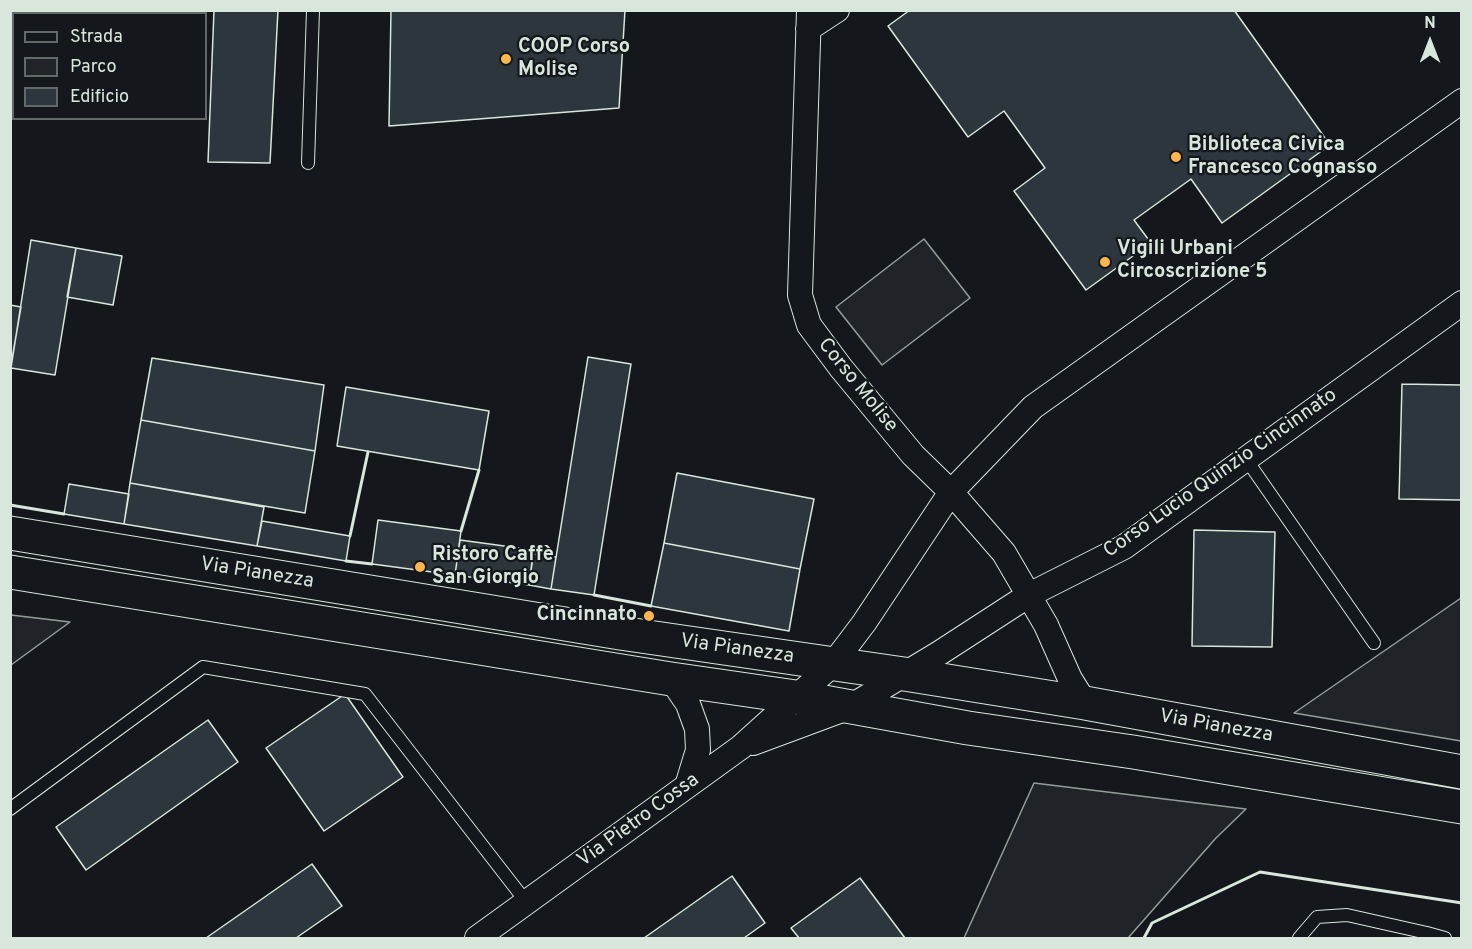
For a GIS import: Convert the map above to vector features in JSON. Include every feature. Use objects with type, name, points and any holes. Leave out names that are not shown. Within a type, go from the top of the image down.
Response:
[{"type":"street","points":[[809,20],[837,10]]},
{"type":"street","name":"Corso Molise","points":[[809,20],[800,296],[810,326],[841,368],[913,455],[951,492],[1004,553],[1046,625],[1070,679],[1085,703]]},
{"type":"street","points":[[796,697],[833,664],[853,639],[951,492],[1033,407],[1461,101]]},
{"type":"street","name":"Corso Lucio Quinzio Cincinnato","points":[[741,747],[850,707],[1029,595],[1124,548],[1461,303]]},
{"type":"street","name":"Via Pianezza","points":[[10,533],[620,633],[1085,703],[1461,772]]},
{"type":"street","points":[[107,589],[115,551]]},
{"type":"street","name":"Via Pianezza","points":[[10,572],[671,679],[796,697],[968,728],[1133,752],[1461,807]]},
{"type":"street","points":[[344,626],[352,589]]},
{"type":"street","points":[[611,669],[620,633]]},
{"type":"street","points":[[671,679],[688,704],[697,729],[698,750],[687,786]]},
{"type":"street","name":"Via Pietro Cossa","points":[[477,939],[741,747],[796,697]]},
{"type":"lane","points":[[308,163],[313,10]]},
{"type":"lane","points":[[1246,459],[1374,643]]},
{"type":"lane","points":[[10,809],[203,667],[365,694],[527,903]]},
{"type":"lane","points":[[1299,939],[1317,917],[1347,915],[1445,939]]},
{"type":"green space","points":[[924,239],[970,298],[882,365],[836,307]]},
{"type":"green space","points":[[1461,598],[1461,741],[1294,713]]},
{"type":"green space","points":[[11,615],[70,622],[11,665]]},
{"type":"green space","points":[[1034,783],[1246,809],[1216,838],[1128,938],[964,938]]},
{"type":"building","points":[[214,10],[278,10],[270,163],[208,162]]},
{"type":"building","name":"COOP Corso Molise","points":[[391,10],[625,10],[619,108],[389,126]]},
{"type":"building","name":"Biblioteca Civica Francesco Cognasso","points":[[910,10],[1234,10],[1330,145],[1222,223],[1191,179],[1134,220],[1151,243],[1086,290],[1014,191],[1045,168],[1004,111],[968,137],[888,26]]},
{"type":"building","points":[[31,240],[76,248],[55,375],[11,368]]},
{"type":"building","points":[[76,248],[122,256],[113,305],[67,297]]},
{"type":"building","points":[[10,305],[21,307],[10,371]]},
{"type":"building","points":[[588,357],[631,364],[594,595],[551,589]]},
{"type":"building","points":[[152,358],[324,385],[315,451],[141,420]]},
{"type":"building","points":[[1402,384],[1462,385],[1462,500],[1399,499]]},
{"type":"building","points":[[346,387],[489,411],[479,470],[337,446]]},
{"type":"building","points":[[141,420],[315,451],[305,513],[130,483]]},
{"type":"building","points":[[677,473],[814,499],[800,569],[664,543]]},
{"type":"building","points":[[130,483],[264,507],[257,546],[124,524]]},
{"type":"building","points":[[69,484],[129,494],[124,524],[64,514]]},
{"type":"building","points":[[378,520],[461,531],[455,575],[372,564]]},
{"type":"building","points":[[262,521],[350,536],[346,561],[257,546]]},
{"type":"building","points":[[1194,530],[1275,532],[1272,647],[1192,646]]},
{"type":"building","points":[[460,540],[534,550],[529,585],[455,575]]},
{"type":"building","points":[[664,543],[800,569],[789,631],[651,606]]},
{"type":"building","points":[[533,554],[556,557],[551,589],[529,585]]},
{"type":"building","points":[[345,694],[403,777],[324,831],[266,748]]},
{"type":"building","points":[[208,720],[238,762],[86,870],[56,827]]},
{"type":"building","points":[[312,864],[342,906],[296,938],[206,938]]},
{"type":"building","points":[[732,876],[765,923],[744,938],[644,938]]},
{"type":"building","points":[[860,878],[905,938],[799,938],[791,928]]},
{"type":"wall","points":[[350,536],[368,452]]},
{"type":"wall","points":[[461,531],[479,470]]},
{"type":"wall","points":[[10,505],[64,514]]},
{"type":"wall","points":[[346,561],[372,564]]},
{"type":"wall","points":[[594,595],[651,606]]},
{"type":"wall","points":[[1144,938],[1152,923],[1260,872],[1462,903]]},
{"type":"place","name":"COOP Corso Molise","points":[[506,59]]},
{"type":"place","name":"Biblioteca Civica Francesco Cognasso","points":[[1176,157]]},
{"type":"place","name":"Vigili Urbani Circoscrizione 5","points":[[1105,262]]},
{"type":"place","name":"Ristoro Caffè San Giorgio","points":[[420,567]]},
{"type":"place","name":"Cincinnato","points":[[649,616]]}]
